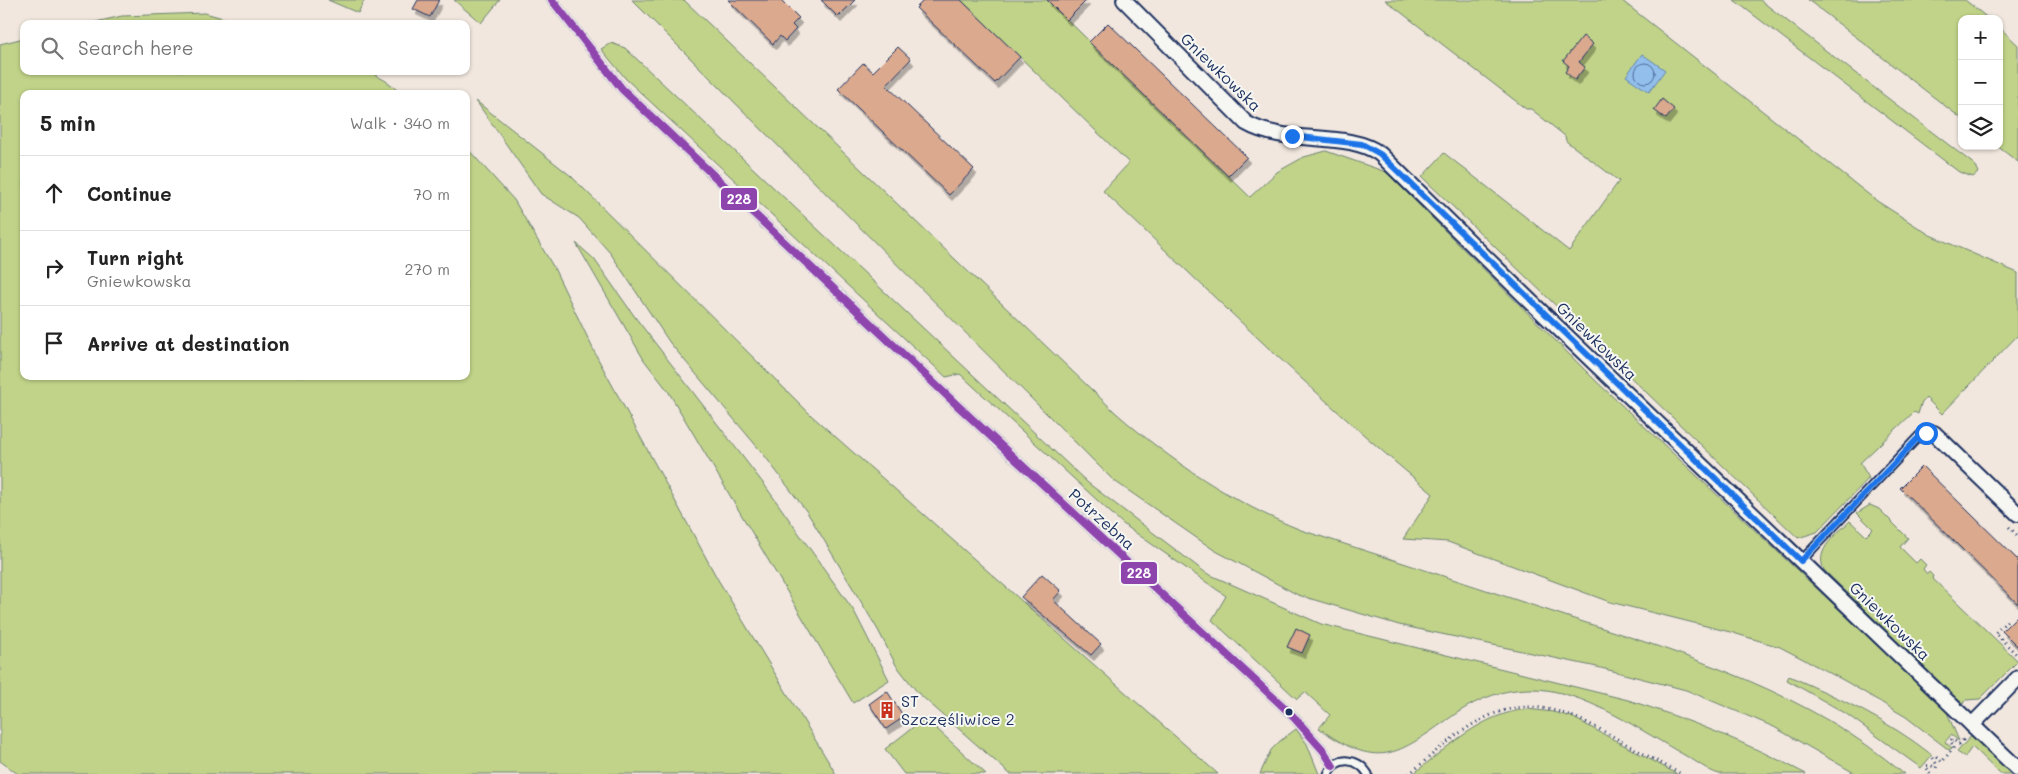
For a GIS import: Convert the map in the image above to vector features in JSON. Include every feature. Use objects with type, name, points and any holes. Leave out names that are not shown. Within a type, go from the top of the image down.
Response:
[{"type":"street","name":"Gniewkowska","points":[[1124,0],[1246,123],[1256,128],[1292,136],[1362,144],[1380,154],[2018,769]]},
{"type":"street","points":[[1934,433],[2018,514]]},
{"type":"street","points":[[1972,725],[2018,678]]},
{"type":"lane","name":"Potrzebna","points":[[552,0],[622,89],[958,406],[1289,712],[1323,750],[1334,766]]},
{"type":"lane","points":[[1801,561],[1919,436],[1934,433]]},
{"type":"lane","points":[[1328,774],[1339,762],[1353,761],[1364,768],[1368,774]]},
{"type":"path","points":[[2007,621],[1995,633],[2018,656]]},
{"type":"path","points":[[1409,774],[1481,720],[1506,710],[1532,707],[1550,708],[1574,716],[1681,774]]},
{"type":"path","points":[[1930,774],[1926,766],[1930,765],[1936,768],[1937,765],[1934,757],[1942,762],[1954,751],[1950,741],[1952,739],[1959,744],[1963,740],[1957,733]]},
{"type":"green space","points":[[328,0],[368,0],[364,1],[358,13]]},
{"type":"green space","points":[[454,0],[500,0],[481,23]]},
{"type":"green space","points":[[632,0],[684,0],[1116,413],[1159,448],[1227,494],[1301,530],[1703,662],[1788,699],[1828,720],[1867,745],[1904,774],[1856,774],[1774,727],[1686,690],[1597,667],[1399,625],[1298,595],[1214,550],[1113,480]]},
{"type":"green space","points":[[961,0],[1047,0],[1250,197],[1277,172],[1304,157],[1326,151],[1386,172],[1596,381],[1946,710],[1959,741],[1951,735],[1945,742],[1952,748],[1949,750],[1906,717],[1845,681],[1780,647],[1730,632],[1610,602],[1448,542],[1403,539],[1433,494],[1307,384],[1103,191],[1129,163]]},
{"type":"green space","points":[[1385,0],[1621,0],[1877,201],[1930,235],[2018,273],[2018,335],[1942,414],[1926,398],[1921,404],[1918,414],[1914,412],[1860,463],[1869,478],[1817,532],[1798,538],[1422,177],[1444,153],[1569,251],[1619,181],[1566,141],[1565,136],[1531,109],[1526,109]]},
{"type":"green space","points":[[1734,0],[1760,0],[1975,165],[1979,172],[1973,177],[1959,172]]},
{"type":"green space","points":[[1808,0],[1965,0],[1984,15],[1958,15],[1958,116]]},
{"type":"green space","points":[[205,13],[230,20],[104,20],[122,16]]},
{"type":"green space","points":[[2003,31],[2018,45],[2018,162],[2002,150]]},
{"type":"green space","points":[[20,39],[20,75],[375,75],[397,90],[20,90],[20,380],[470,380],[470,151],[514,200],[554,268],[597,357],[717,578],[836,774],[18,774],[0,761],[0,44]]},
{"type":"green space","points":[[611,43],[625,48],[1088,483],[1206,573],[1321,624],[1628,700],[1741,742],[1806,774],[1715,773],[1591,703],[1550,691],[1531,689],[1502,693],[1474,703],[1405,747],[1390,752],[1375,754],[1359,751],[1341,742],[1319,728],[1330,715],[1305,692],[1297,699],[1212,620],[1226,596],[1123,524],[960,374],[946,377],[626,79],[601,49]]},
{"type":"green space","points":[[476,101],[571,176],[812,416],[1218,774],[1010,774],[918,693],[896,665],[878,630],[807,512],[764,455],[670,343],[611,254],[579,218],[541,194]]},
{"type":"green space","points":[[576,243],[594,259],[635,317],[766,487],[854,611],[889,680],[853,703],[668,391],[644,360]]},
{"type":"green space","points":[[1870,505],[1879,509],[1908,538],[1900,547],[1916,563],[1920,559],[1926,565],[1923,569],[1927,574],[1929,572],[1933,576],[1932,578],[2018,661],[1980,699],[1966,700],[1964,704],[1957,700],[1824,570],[1822,555],[1824,549],[1828,542],[1850,521],[1866,536],[1873,529],[1857,513]]},
{"type":"green space","points":[[1789,676],[1864,711],[1899,731],[1932,755],[1921,768],[1845,713],[1787,680]]},
{"type":"green space","points":[[1527,709],[1553,712],[1572,717],[1677,774],[1413,774],[1452,743],[1480,725],[1495,717]]},
{"type":"green space","points":[[925,718],[986,774],[904,774],[885,749]]},
{"type":"green space","points":[[1296,729],[1307,744],[1319,774],[1260,774],[1271,750]]},
{"type":"green space","points":[[1972,735],[2013,774],[2000,774],[1972,747],[1965,757],[1957,752]]},
{"type":"water","points":[[1642,54],[1665,70],[1649,92],[1626,76]]},
{"type":"building","points":[[418,0],[439,0],[430,17],[413,9]]},
{"type":"building","points":[[728,0],[781,0],[799,18],[792,25],[796,29],[785,41],[780,36],[773,44]]},
{"type":"building","points":[[821,0],[855,0],[838,17]]},
{"type":"building","points":[[924,0],[961,0],[1020,57],[995,83],[916,8]]},
{"type":"building","points":[[1047,0],[1087,0],[1067,20]]},
{"type":"building","points":[[1108,23],[1247,157],[1228,176],[1089,42]]},
{"type":"building","points":[[1583,36],[1593,44],[1579,62],[1585,67],[1575,80],[1565,72],[1569,66],[1563,61]]},
{"type":"building","points":[[898,47],[911,59],[886,85],[974,169],[949,195],[838,89],[863,63],[873,72]]},
{"type":"building","points":[[1662,99],[1674,109],[1666,119],[1654,110]]},
{"type":"building","points":[[1922,466],[2018,560],[2018,604],[1900,488]]},
{"type":"building","points":[[1042,574],[1061,591],[1053,600],[1101,644],[1091,655],[1021,597]]},
{"type":"building","points":[[2018,615],[2018,647],[2002,631]]},
{"type":"building","points":[[1296,628],[1310,635],[1302,653],[1287,647]]},
{"type":"building","name":"ST Szczęśliwice 2","points":[[887,691],[904,717],[886,729],[869,704]]},
{"type":"transit line","name":"228","points":[[552,0],[622,89],[958,406],[1289,712],[1323,750],[1333,766]]},
{"type":"place","name":"ST Szczęśliwice 2","points":[[887,710]]},
{"type":"route","points":[[1292,136],[1362,144],[1370,146],[1380,154],[1801,561],[1919,436],[1926,433]]}]
